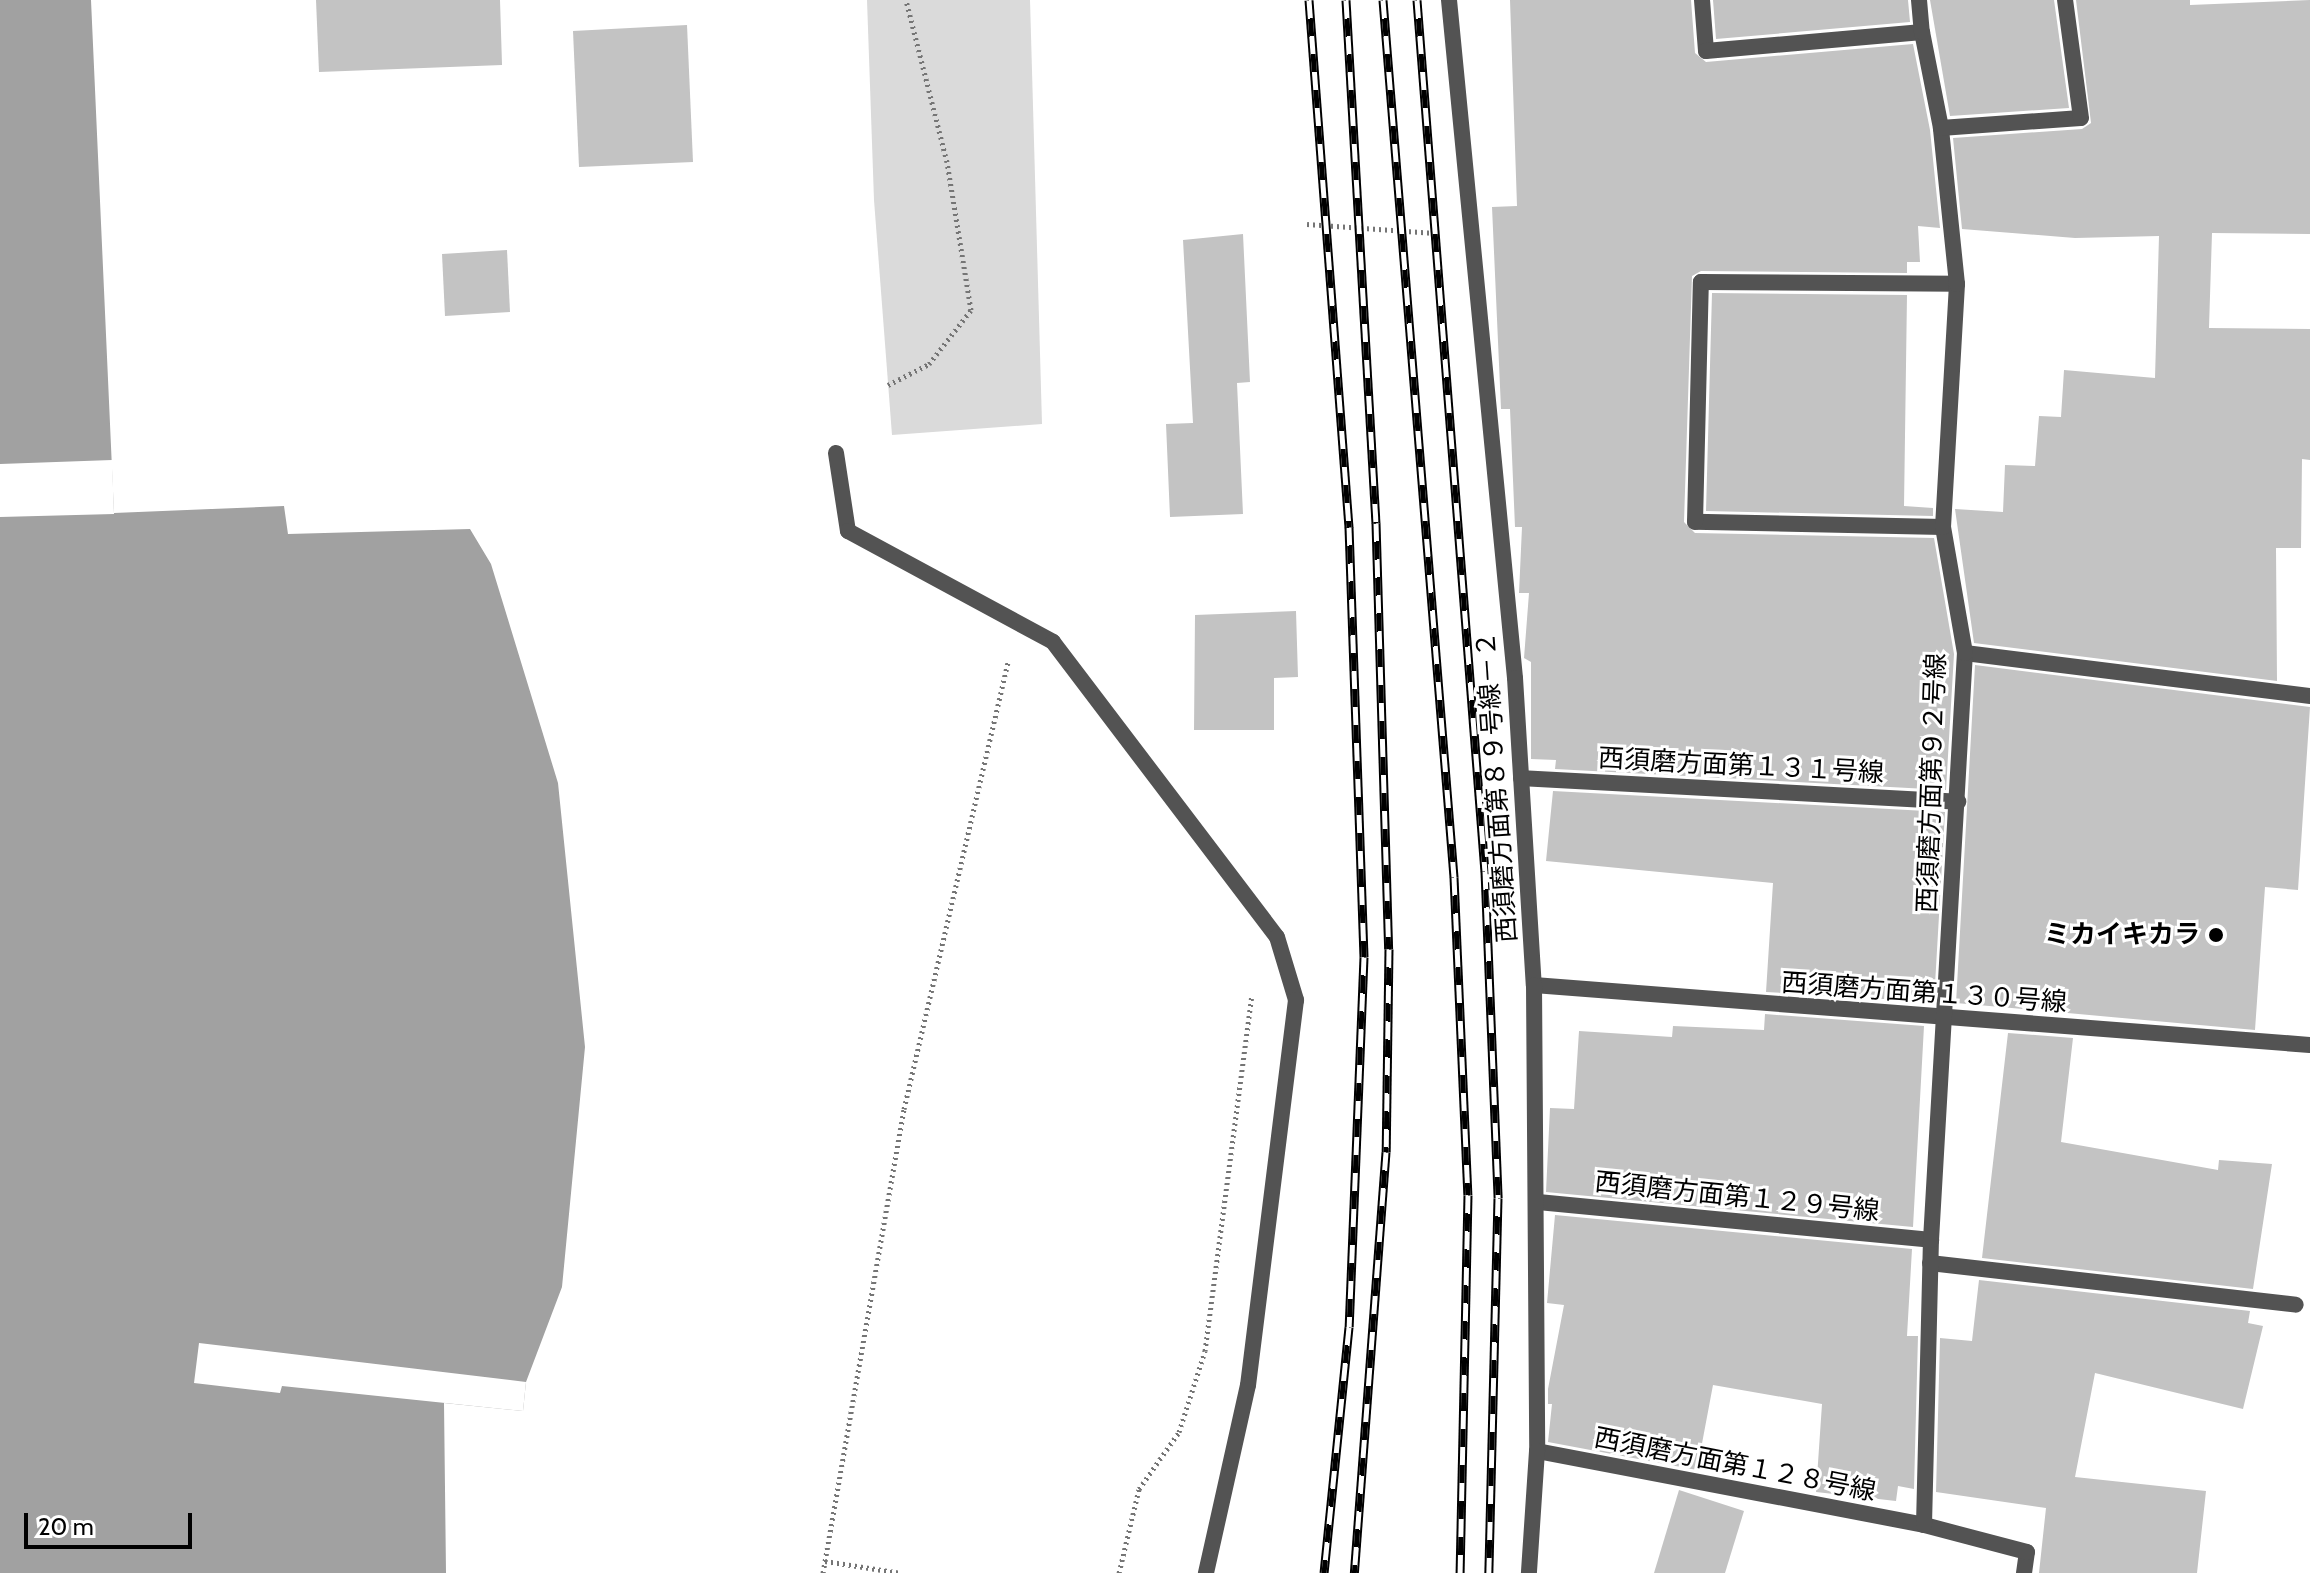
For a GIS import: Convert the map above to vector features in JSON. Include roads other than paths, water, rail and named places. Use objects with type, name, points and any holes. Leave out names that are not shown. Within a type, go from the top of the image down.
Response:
[{"type":"street","name":"西須磨方面第８９号線－２","points":[[1449,0],[1476,234],[1521,778],[1534,985],[1538,1202],[1537,1451],[1529,1573]]},
{"type":"street","points":[[1702,0],[1706,51],[1922,32]]},
{"type":"street","name":"西須磨方面第９２号線","points":[[1919,0],[1922,32],[1941,128],[1957,284],[1943,527],[1965,653],[1931,1240],[1924,1525]]},
{"type":"street","points":[[1941,128],[2081,118],[2065,0]]},
{"type":"street","points":[[1943,527],[1695,522],[1701,282],[1957,284]]},
{"type":"street","points":[[836,453],[848,531],[1053,642],[1277,937],[1296,1000],[1248,1385],[1206,1573]]},
{"type":"street","points":[[1965,653],[2310,696]]},
{"type":"street","name":"西須磨方面第１３１号線","points":[[1521,778],[1958,802]]},
{"type":"street","name":"西須磨方面第１３０号線","points":[[1534,985],[1945,1020],[2310,1045]]},
{"type":"street","name":"西須磨方面第１２９号線","points":[[1538,1202],[1931,1240]]},
{"type":"street","points":[[1930,1263],[2296,1305]]},
{"type":"street","name":"西須磨方面第１２８号線","points":[[1537,1451],[1924,1525]]},
{"type":"street","points":[[1924,1525],[2027,1552],[2024,1573]]},
{"type":"railway","points":[[1309,0],[1349,527],[1364,957],[1349,1327],[1324,1573]]},
{"type":"railway","points":[[1346,0],[1376,523],[1389,949],[1386,1152],[1354,1573]]},
{"type":"railway","points":[[1383,0],[1454,877],[1468,1195],[1460,1573]]},
{"type":"railway","points":[[1417,0],[1485,871],[1498,1198],[1489,1573]]},
{"type":"place","name":"ミカイキカラ","points":[[2216,935]]}]
